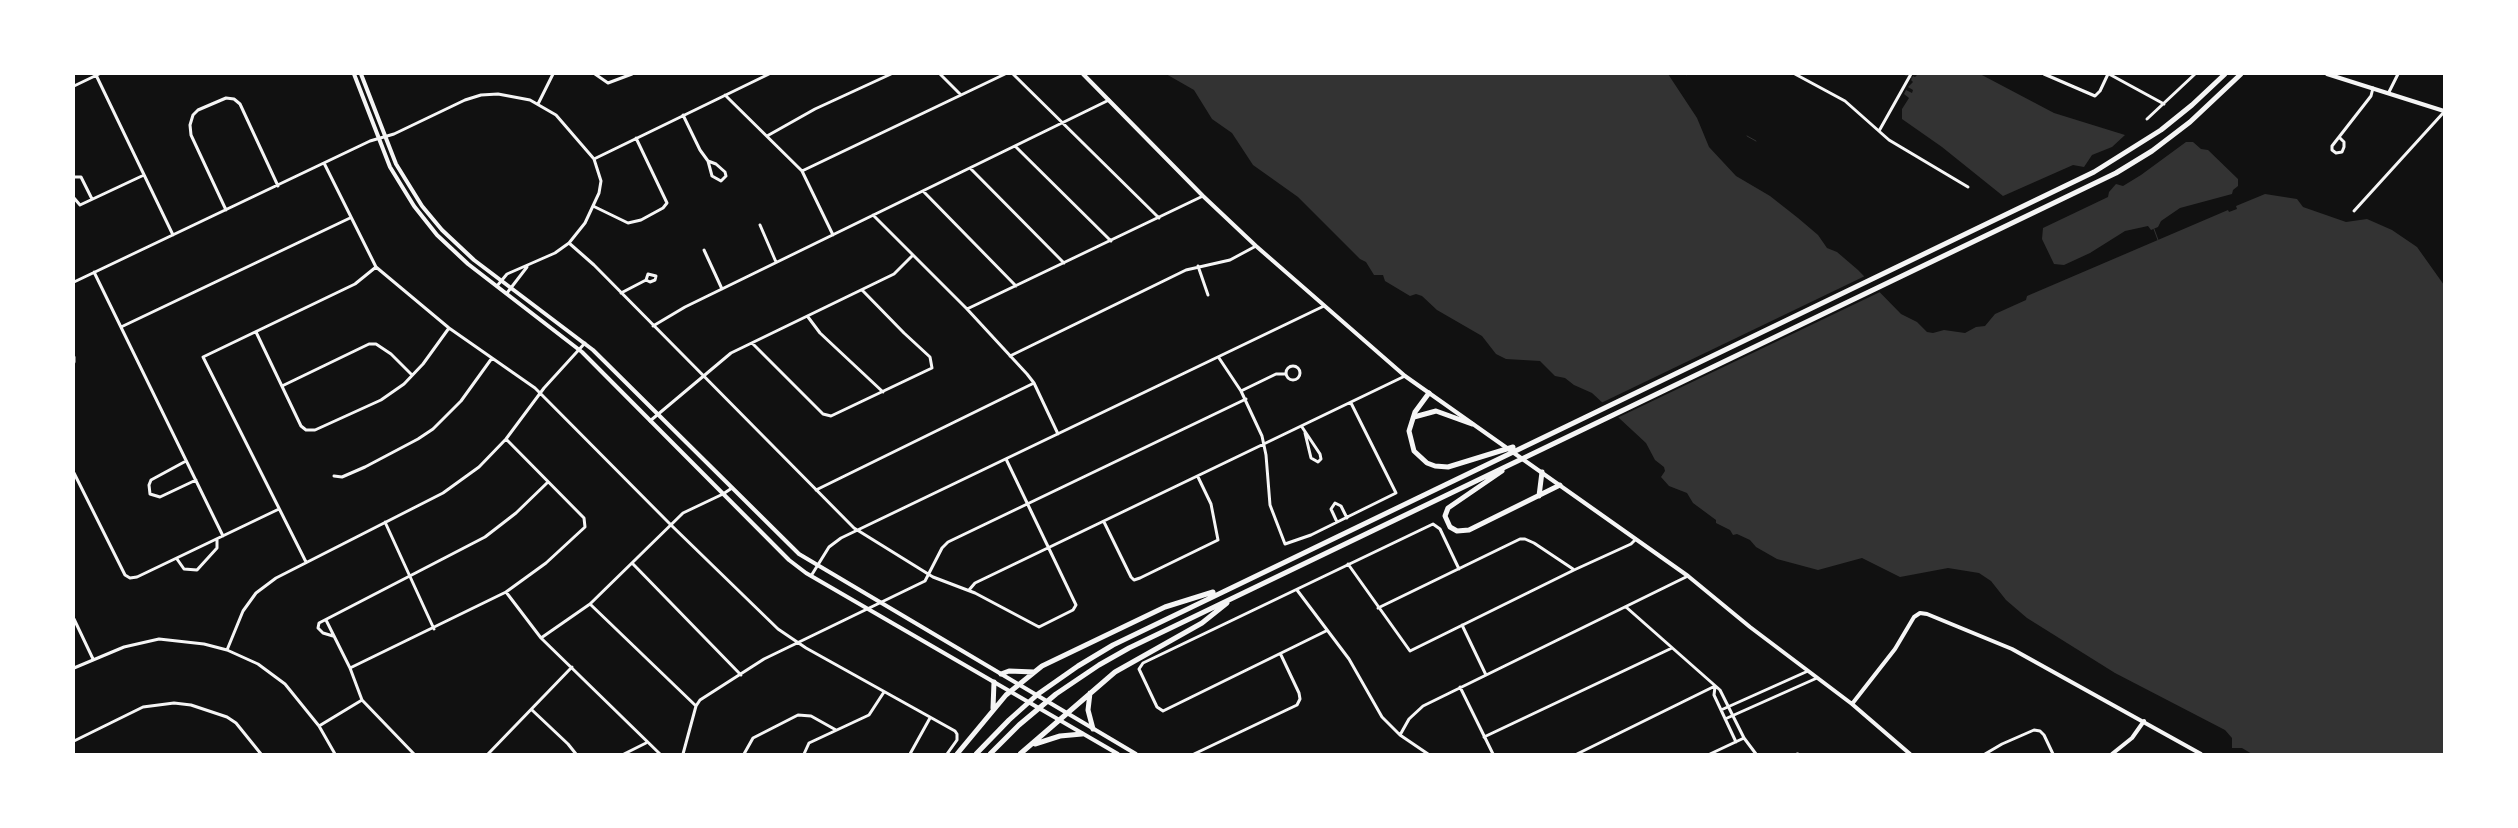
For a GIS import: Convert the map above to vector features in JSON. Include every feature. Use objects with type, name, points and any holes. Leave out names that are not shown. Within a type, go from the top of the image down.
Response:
[{"type":"highway","points":[[976,754],[1028,702],[1078,666],[1123,639],[1893,269],[2115,160],[2170,124],[2225,74]]},
{"type":"highway","points":[[990,754],[1023,721],[1079,677],[1136,644],[2116,173],[2182,129],[2241,74]]},
{"type":"highway","points":[[1429,393],[1409,429],[1410,443],[1420,458],[1435,466],[1453,466],[1528,443]]},
{"type":"highway","points":[[1414,417],[1436,411],[1472,424]]},
{"type":"highway","points":[[1512,464],[1448,508],[1445,516],[1448,525],[1455,531],[1464,531],[1560,485]]},
{"type":"highway","points":[[1539,496],[1542,472]]},
{"type":"highway","points":[[958,754],[993,709],[1010,691],[1034,672],[1072,650],[1164,607],[1230,587]]},
{"type":"highway","points":[[1020,754],[1035,744],[1058,719],[1124,666],[1202,623],[1236,596]]},
{"type":"highway","points":[[1001,674],[1009,671],[1034,672]]},
{"type":"highway","points":[[993,709],[994,682]]},
{"type":"highway","points":[[1090,693],[1088,710],[1093,729]]},
{"type":"highway","points":[[1035,744],[1060,736],[1082,734]]},
{"type":"street","points":[[74,86],[98,74],[173,235]]},
{"type":"street","points":[[354,74],[378,139],[397,179],[424,219],[453,251],[579,349],[789,560],[869,610],[1118,754]]},
{"type":"street","points":[[361,74],[385,137],[404,178],[433,220],[462,251],[584,343],[796,552],[1136,754]]},
{"type":"street","points":[[538,104],[553,74]]},
{"type":"street","points":[[595,74],[608,83],[632,74]]},
{"type":"street","points":[[594,159],[769,74]]},
{"type":"street","points":[[767,136],[815,109],[891,74]]},
{"type":"street","points":[[940,74],[960,94]]},
{"type":"street","points":[[802,171],[1005,74]]},
{"type":"street","points":[[1013,74],[1160,218]]},
{"type":"street","points":[[1083,74],[1202,196],[1256,246],[1405,376],[1688,576],[1852,704],[1910,754]]},
{"type":"street","points":[[1795,74],[1845,101],[1889,140],[1968,187]]},
{"type":"street","points":[[1879,131],[1911,74]]},
{"type":"street","points":[[2044,74],[2095,96],[2100,92],[2108,74],[2164,104]]},
{"type":"street","points":[[2147,119],[2195,74]]},
{"type":"street","points":[[2327,74],[2374,87],[2444,111],[2354,211]]},
{"type":"street","points":[[2389,92],[2398,74]]},
{"type":"street","points":[[2339,137],[2344,142],[2344,147],[2342,152],[2336,153],[2331,148],[2339,137],[2371,96],[2374,87]]},
{"type":"street","points":[[74,282],[461,101],[477,96],[509,95],[538,104],[560,119],[594,159],[601,181],[593,206],[582,228],[569,244],[528,266],[514,271],[501,281],[498,286]]},
{"type":"street","points":[[725,95],[802,171],[833,235]]},
{"type":"street","points":[[226,210],[191,135],[190,125],[193,115],[198,110],[226,98],[234,99],[240,104],[278,186]]},
{"type":"street","points":[[653,326],[685,307],[1110,100]]},
{"type":"street","points":[[683,115],[700,150],[708,161],[712,176],[716,180],[721,181],[726,176],[725,172],[716,164],[708,161]]},
{"type":"street","points":[[593,206],[628,223],[641,220],[663,208],[667,203],[636,138]]},
{"type":"street","points":[[1015,146],[1111,241]]},
{"type":"street","points":[[324,164],[376,267],[449,328],[540,393],[778,629],[798,643],[957,734],[957,740],[947,754]]},
{"type":"street","points":[[970,168],[1064,263]]},
{"type":"street","points":[[74,198],[80,205],[144,175]]},
{"type":"street","points":[[74,177],[81,178],[92,199]]},
{"type":"street","points":[[923,191],[1016,286]]},
{"type":"street","points":[[966,309],[1160,218],[1202,196]]},
{"type":"street","points":[[873,215],[966,309],[1034,383],[1058,434]]},
{"type":"street","points":[[121,327],[350,218]]},
{"type":"street","points":[[760,224],[776,262]]},
{"type":"street","points":[[569,244],[621,293],[857,530],[930,575],[968,590],[1037,627],[1076,608],[1006,459]]},
{"type":"street","points":[[1010,356],[1198,266],[1230,260],[1256,246]]},
{"type":"street","points":[[704,250],[722,289]]},
{"type":"street","points":[[650,421],[731,353],[894,274],[912,256]]},
{"type":"street","points":[[507,293],[528,266]]},
{"type":"street","points":[[1198,266],[1208,294]]},
{"type":"street","points":[[306,562],[203,357],[355,284],[376,267]]},
{"type":"street","points":[[94,272],[223,536]]},
{"type":"street","points":[[621,293],[646,280]]},
{"type":"street","points":[[752,344],[823,414],[831,416],[839,414],[932,368],[933,362],[930,356],[904,334],[862,291]]},
{"type":"street","points":[[812,576],[832,543],[1324,306]]},
{"type":"street","points":[[808,317],[820,333],[883,392]]},
{"type":"street","points":[[256,332],[301,426],[306,430],[315,430],[381,400],[404,384],[423,364],[449,328]]},
{"type":"street","points":[[227,650],[243,611],[256,593],[276,578],[443,493],[479,467],[506,439],[540,393],[584,343]]},
{"type":"street","points":[[282,386],[369,344],[376,344],[387,350],[412,375]]},
{"type":"street","points":[[334,476],[342,477],[365,467],[433,429],[461,401],[492,358]]},
{"type":"street","points":[[1219,358],[1246,399],[1265,444],[1270,505],[1285,544],[1289,544],[1394,496],[1396,492],[1351,403]]},
{"type":"street","points":[[1290,366],[1296,366],[1300,371],[1299,376],[1295,380],[1288,378],[1286,374],[1290,366]]},
{"type":"street","points":[[1241,391],[1276,374],[1286,374]]},
{"type":"street","points":[[968,590],[975,583],[1405,376]]},
{"type":"street","points":[[816,490],[1034,383]]},
{"type":"street","points":[[683,754],[696,706],[700,700],[764,659],[926,581],[942,548],[948,542],[1246,399]]},
{"type":"street","points":[[1302,427],[1320,454],[1321,459],[1318,462],[1312,460],[1305,433]]},
{"type":"street","points":[[350,668],[434,629],[506,592],[546,563],[585,527],[584,518],[506,439]]},
{"type":"street","points":[[186,462],[151,480],[150,494],[160,496],[196,480]]},
{"type":"street","points":[[74,473],[75,481],[125,575],[130,578],[137,577],[176,559],[279,508]]},
{"type":"street","points":[[1104,522],[1132,578],[1137,580],[1218,539],[1211,504],[1198,477]]},
{"type":"street","points":[[334,636],[323,633],[318,628],[319,623],[485,537],[516,513],[548,482]]},
{"type":"street","points":[[541,638],[590,604],[683,513],[732,488]]},
{"type":"street","points":[[1337,522],[1332,510],[1334,503],[1341,506],[1347,518]]},
{"type":"street","points":[[385,522],[434,629]]},
{"type":"street","points":[[1326,631],[1281,655],[1163,711],[1157,707],[1139,667],[1143,663],[1434,524],[1440,529],[1459,570]]},
{"type":"street","points":[[176,559],[184,569],[197,570],[217,548],[218,539]]},
{"type":"street","points":[[1378,608],[1520,539],[1525,539],[1574,570]]},
{"type":"street","points":[[1348,564],[1410,651],[1631,544],[1637,539]]},
{"type":"street","points":[[633,564],[741,675]]},
{"type":"street","points":[[1400,735],[1409,719],[1423,706],[1688,576]]},
{"type":"street","points":[[1297,590],[1326,631],[1349,659],[1382,717],[1400,735],[1428,754]]},
{"type":"street","points":[[506,592],[541,638],[646,743],[660,754]]},
{"type":"street","points":[[590,604],[696,706]]},
{"type":"street","points":[[1626,606],[1720,690],[1730,706],[1744,738],[1756,754]]},
{"type":"street","points":[[1852,704],[1895,649],[1914,616],[1920,613],[1927,614],[2012,650],[2201,754]]},
{"type":"street","points":[[74,619],[93,659]]},
{"type":"street","points":[[326,620],[350,668],[362,700],[414,754]]},
{"type":"street","points":[[1462,625],[1486,675]]},
{"type":"street","points":[[74,668],[124,647],[159,640],[204,644],[227,650],[258,664],[285,684],[319,726],[335,754]]},
{"type":"street","points":[[1484,737],[1672,648]]},
{"type":"street","points":[[1194,754],[1299,703],[1299,693],[1281,655]]},
{"type":"street","points":[[488,754],[572,667]]},
{"type":"street","points":[[1721,710],[1808,671]]},
{"type":"street","points":[[1725,719],[1817,678]]},
{"type":"street","points":[[1715,686],[1714,695],[1736,742]]},
{"type":"street","points":[[1577,754],[1715,686]]},
{"type":"street","points":[[1460,687],[1493,754]]},
{"type":"street","points":[[804,754],[808,743],[869,715],[884,692]]},
{"type":"street","points":[[319,726],[362,700]]},
{"type":"street","points":[[74,741],[143,707],[174,703],[208,710],[227,717],[236,723],[261,754]]},
{"type":"street","points":[[532,710],[576,754]]},
{"type":"street","points":[[744,754],[753,738],[798,715],[811,716],[836,730]]},
{"type":"street","points":[[910,754],[930,718]]},
{"type":"street","points":[[2112,754],[2132,738],[2144,721]]},
{"type":"street","points":[[1985,754],[2002,744],[2034,730],[2040,731],[2044,735],[2054,754]]},
{"type":"street","points":[[1710,754],[1744,738]]},
{"type":"street","points":[[624,754],[646,743]]},
{"type":"street","points":[[491,751],[495,754]]},
{"type":"shaded area","points":[[1166,74],[1668,74],[1697,118],[1709,147],[1736,176],[1770,196],[1798,218],[1818,235],[1827,248],[1837,252],[1858,270],[1901,314],[1917,322],[1927,332],[1933,333],[1944,330],[1965,333],[1976,327],[1985,326],[1995,314],[2026,300],[2027,296],[2228,210],[2229,212],[2237,209],[2236,206],[2265,194],[2297,199],[2303,207],[2346,222],[2367,219],[2392,230],[2417,247],[2444,285],[2444,754],[2252,754],[2242,748],[2232,748],[2232,738],[2225,730],[2115,673],[2027,618],[2006,600],[1991,581],[1979,573],[1948,568],[1900,577],[1862,558],[1818,570],[1777,559],[1756,547],[1750,540],[1737,534],[1733,535],[1730,530],[1716,523],[1716,520],[1693,503],[1687,493],[1669,486],[1661,477],[1665,471],[1664,467],[1655,460],[1646,443],[1592,393],[1574,385],[1565,378],[1555,376],[1540,361],[1506,359],[1496,354],[1482,336],[1437,310],[1422,296],[1416,294],[1410,296],[1385,281],[1383,275],[1374,275],[1366,262],[1360,259],[1298,197],[1253,165],[1232,133],[1212,119],[1194,90]]},
{"type":"shaded area","points":[[1918,74],[1980,74],[2054,113],[2125,135],[2112,147],[2092,155],[2084,167],[2073,165],[2003,196],[1942,147],[1902,119],[1902,109],[1909,98],[1904,94],[1906,90],[1912,93],[1913,90],[1908,87],[1913,82],[1911,80],[1913,76],[1915,77]]},
{"type":"shaded area","points":[[2186,142],[2193,142],[2201,149],[2208,150],[2238,179],[2238,186],[2233,190],[2232,194],[2180,208],[2161,221],[2158,227],[2151,230],[2148,226],[2125,231],[2090,253],[2064,265],[2054,264],[2042,239],[2043,228],[2108,197],[2109,192],[2116,184],[2123,186]]},
{"type":"pier","points":[[1865,276],[1880,292],[1617,418],[1601,403]]},
{"type":"waterway","points":[[1903,74],[1912,78]]},
{"type":"waterway","points":[[1747,136],[1756,141]]},
{"type":"waterway","points":[[2154,229],[2158,240]]}]
